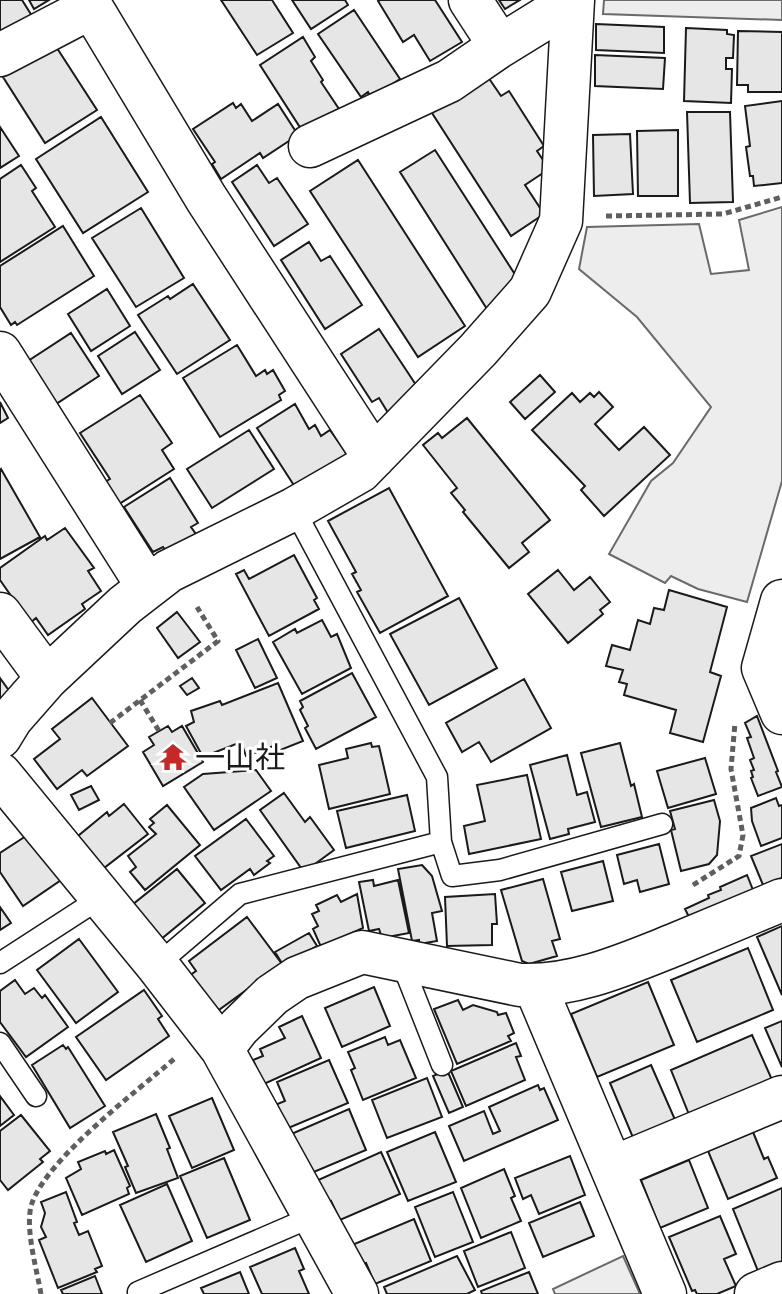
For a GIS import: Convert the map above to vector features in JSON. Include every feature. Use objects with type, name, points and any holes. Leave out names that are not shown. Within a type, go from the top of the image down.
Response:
[{"type":"street","points":[[470,0],[500,46]]},
{"type":"street","points":[[310,146],[449,81],[573,1]]},
{"type":"street","points":[[0,737],[11,719],[47,678],[161,577],[294,509],[360,471],[478,350],[530,291],[561,217],[573,1]]},
{"type":"street","points":[[0,55],[89,4],[206,198],[374,457]]},
{"type":"street","points":[[0,353],[161,577]]},
{"type":"street","points":[[781,708],[763,668],[782,601]]},
{"type":"street","points":[[0,614],[47,678]]},
{"type":"street","points":[[0,774],[216,1040],[357,1294]]},
{"type":"street","points":[[216,1040],[239,1027],[272,995],[297,978],[362,952],[535,986],[576,980],[616,969],[782,900]]},
{"type":"street","points":[[535,986],[665,1294]]},
{"type":"street","points":[[612,1168],[782,1097]]},
{"type":"street","points":[[756,1294],[782,1283]]},
{"type":"lane","points":[[294,509],[437,777],[441,842],[452,876],[500,870],[662,824]]},
{"type":"lane","points":[[157,965],[240,894],[441,842]]},
{"type":"lane","points":[[0,963],[102,897]]},
{"type":"lane","points":[[401,960],[442,1065]]},
{"type":"lane","points":[[0,1043],[36,1096]]},
{"type":"lane","points":[[138,1292],[314,1216]]},
{"type":"path","points":[[561,217],[710,215],[736,212],[782,197]]},
{"type":"path","points":[[110,723],[218,641],[161,577]]},
{"type":"path","points":[[681,893],[739,856],[743,835],[731,769],[736,714],[745,690],[763,668]]},
{"type":"path","points":[[140,700],[159,731]]},
{"type":"path","points":[[41,1294],[31,1240],[31,1205],[48,1175],[84,1139],[216,1040]]},
{"type":"shaded area","points":[[604,0],[782,0],[782,20],[603,14]]},
{"type":"shaded area","points":[[782,207],[782,481],[747,602],[698,589],[671,576],[665,583],[609,554],[651,481],[673,463],[711,407],[637,317],[579,269],[587,227],[699,224],[711,274],[749,270],[739,220]]},
{"type":"shaded area","points":[[623,1256],[640,1294],[555,1294],[553,1289]]},
{"type":"building","points":[[0,0],[22,0],[32,16],[0,36]]},
{"type":"building","points":[[29,0],[49,0],[34,9]]},
{"type":"building","points":[[221,0],[272,0],[293,33],[257,55]]},
{"type":"building","points":[[292,0],[345,0],[348,5],[311,29]]},
{"type":"building","points":[[380,0],[435,0],[462,42],[430,61],[414,35],[403,42]]},
{"type":"building","points":[[499,0],[520,0],[505,9]]},
{"type":"building","points":[[354,10],[400,79],[371,98],[368,92],[361,97],[318,34]]},
{"type":"building","points":[[596,24],[664,27],[664,53],[596,50]]},
{"type":"building","points":[[686,28],[727,30],[727,34],[734,35],[733,58],[726,58],[726,69],[732,69],[731,103],[684,101]]},
{"type":"building","points":[[738,31],[782,32],[782,92],[748,92],[748,85],[737,85]]},
{"type":"building","points":[[303,37],[315,57],[311,61],[323,80],[321,82],[339,109],[303,132],[260,65]]},
{"type":"building","points":[[55,45],[97,110],[45,143],[3,77]]},
{"type":"building","points":[[595,55],[665,58],[663,89],[595,86]]},
{"type":"building","points":[[488,77],[501,96],[509,91],[544,146],[537,151],[549,169],[525,185],[544,214],[511,236],[432,113]]},
{"type":"building","points":[[782,101],[782,183],[754,186],[746,147],[750,146],[745,106]]},
{"type":"building","points":[[233,103],[236,108],[241,104],[252,121],[278,104],[298,135],[263,158],[260,153],[221,179],[212,164],[215,162],[193,129]]},
{"type":"building","points":[[687,112],[730,112],[733,202],[690,203]]},
{"type":"building","points":[[101,117],[148,192],[83,233],[36,159]]},
{"type":"building","points":[[0,127],[19,156],[0,168]]},
{"type":"building","points":[[678,130],[678,196],[638,196],[637,131]]},
{"type":"building","points":[[630,134],[633,194],[594,196],[593,135]]},
{"type":"building","points":[[435,150],[516,276],[487,309],[400,172]]},
{"type":"building","points":[[358,160],[465,326],[418,357],[310,191]]},
{"type":"building","points":[[21,165],[36,188],[32,191],[55,227],[0,262],[0,179]]},
{"type":"building","points":[[257,165],[269,183],[277,178],[308,224],[274,246],[232,182]]},
{"type":"building","points":[[141,208],[184,278],[136,307],[92,238]]},
{"type":"building","points":[[63,226],[94,276],[17,325],[15,322],[11,325],[0,307],[0,266]]},
{"type":"building","points":[[309,242],[321,261],[330,256],[362,305],[325,329],[281,260]]},
{"type":"building","points":[[193,284],[230,340],[177,374],[138,315]]},
{"type":"building","points":[[107,289],[130,326],[91,351],[68,314]]},
{"type":"building","points":[[379,329],[422,394],[390,416],[379,398],[372,402],[341,354]]},
{"type":"building","points":[[135,332],[160,370],[122,394],[98,356]]},
{"type":"building","points":[[71,333],[99,376],[56,404],[28,361]]},
{"type":"building","points":[[237,345],[256,376],[265,370],[267,374],[273,370],[285,391],[279,395],[281,400],[220,437],[183,378]]},
{"type":"building","points":[[540,375],[555,392],[525,419],[510,402]]},
{"type":"building","points":[[599,392],[613,407],[595,424],[619,450],[644,427],[670,455],[604,516],[581,490],[585,486],[532,430],[572,393],[580,402],[590,393],[594,397]]},
{"type":"building","points":[[140,395],[172,443],[162,450],[174,469],[119,504],[105,482],[110,479],[80,433]]},
{"type":"building","points":[[0,402],[8,418],[0,423]]},
{"type":"building","points":[[295,404],[309,429],[315,425],[321,436],[330,430],[346,453],[343,462],[295,487],[257,428]]},
{"type":"building","points":[[467,418],[550,520],[522,543],[529,552],[509,568],[463,512],[465,510],[451,493],[457,488],[423,445],[438,433],[442,438]]},
{"type":"building","points":[[249,430],[274,469],[212,508],[187,469]]},
{"type":"building","points":[[0,470],[40,537],[0,559]]},
{"type":"building","points":[[170,478],[198,523],[191,527],[198,537],[169,555],[163,547],[153,552],[124,507]]},
{"type":"building","points":[[389,488],[448,596],[380,633],[357,592],[361,590],[352,574],[356,572],[328,521]]},
{"type":"building","points":[[65,528],[94,568],[88,571],[101,591],[82,604],[85,609],[48,635],[36,618],[30,623],[0,580],[0,568],[45,536],[47,540]]},
{"type":"building","points":[[294,555],[317,598],[314,600],[319,609],[269,636],[236,574],[244,570],[249,579]]},
{"type":"building","points":[[558,570],[574,590],[590,577],[610,602],[600,610],[603,614],[568,643],[528,594]]},
{"type":"building","points":[[669,590],[727,607],[710,672],[721,676],[703,742],[670,733],[676,710],[624,695],[627,684],[619,682],[623,670],[606,666],[612,645],[630,650],[638,620],[650,624],[654,608],[664,610]]},
{"type":"building","points":[[459,598],[497,668],[429,705],[390,634]]},
{"type":"building","points":[[177,612],[200,642],[178,658],[157,628]]},
{"type":"building","points":[[322,620],[331,637],[337,634],[351,668],[302,694],[273,642],[295,629],[297,633]]},
{"type":"building","points":[[258,639],[277,678],[255,688],[236,650]]},
{"type":"building","points":[[352,673],[376,717],[316,749],[305,728],[308,726],[300,710],[303,707],[300,701]]},
{"type":"building","points":[[0,678],[15,699],[0,709]]},
{"type":"building","points":[[192,678],[199,688],[187,695],[180,686]]},
{"type":"building","points":[[524,679],[551,728],[491,762],[479,742],[462,752],[446,723]]},
{"type":"building","points":[[278,683],[303,741],[278,751],[276,745],[246,756],[241,742],[203,757],[186,726],[194,722],[191,711],[220,701],[222,705]]},
{"type":"building","points":[[92,698],[128,746],[87,776],[82,770],[57,789],[34,759],[60,739],[52,729]]},
{"type":"building","points":[[757,716],[782,787],[758,796],[751,778],[751,771],[754,770],[750,760],[754,758],[745,723]]},
{"type":"building","name":"一山社","points":[[168,726],[172,732],[182,726],[203,762],[163,786],[143,752],[154,745],[149,737]]},
{"type":"building","points":[[371,743],[372,747],[379,746],[390,794],[329,809],[319,765],[348,758],[346,749]]},
{"type":"building","points":[[620,743],[642,817],[601,827],[581,753]]},
{"type":"building","points":[[567,755],[577,795],[587,792],[595,822],[568,829],[569,834],[550,839],[530,765]]},
{"type":"building","points":[[705,758],[716,794],[668,808],[657,771]]},
{"type":"building","points":[[256,770],[271,791],[214,830],[184,787],[203,774]]},
{"type":"building","points":[[527,775],[541,839],[469,854],[464,826],[485,821],[477,785]]},
{"type":"building","points":[[91,786],[99,800],[79,810],[71,795]]},
{"type":"building","points":[[284,793],[305,822],[310,817],[334,850],[304,872],[260,810]]},
{"type":"building","points":[[407,795],[415,831],[346,848],[337,811]]},
{"type":"building","points":[[776,798],[779,806],[782,805],[782,838],[761,846],[751,808]]},
{"type":"building","points":[[714,800],[720,821],[717,855],[709,864],[681,871],[671,830],[675,829],[670,811]]},
{"type":"building","points":[[124,804],[148,834],[104,868],[78,836],[107,812],[109,816]]},
{"type":"building","points":[[167,805],[200,845],[145,890],[130,872],[136,867],[128,856],[156,834],[149,827],[154,823],[150,819]]},
{"type":"building","points":[[246,819],[274,856],[254,875],[250,869],[221,890],[195,856]]},
{"type":"building","points":[[26,836],[64,878],[23,906],[0,872],[0,853]]},
{"type":"building","points":[[659,844],[669,884],[640,892],[637,880],[624,884],[617,855]]},
{"type":"building","points":[[782,844],[782,878],[763,885],[751,856]]},
{"type":"building","points":[[603,861],[613,901],[572,911],[561,872]]},
{"type":"building","points":[[422,865],[432,876],[442,911],[432,913],[437,941],[419,944],[419,940],[412,941],[398,869]]},
{"type":"building","points":[[177,869],[205,903],[160,940],[132,905]]},
{"type":"building","points":[[747,875],[755,895],[691,921],[685,909],[709,898],[708,895],[721,890],[720,887]]},
{"type":"building","points":[[543,879],[560,939],[552,941],[557,956],[529,964],[522,961],[501,890]]},
{"type":"building","points":[[373,880],[374,886],[398,880],[409,933],[382,938],[379,929],[369,931],[359,882]]},
{"type":"building","points":[[357,894],[363,928],[321,947],[313,929],[318,926],[312,914],[319,911],[316,905],[337,895],[341,902]]},
{"type":"building","points":[[495,894],[497,924],[492,924],[492,945],[447,946],[445,897]]},
{"type":"building","points":[[0,907],[11,923],[0,930]]},
{"type":"building","points":[[247,917],[282,964],[216,1012],[189,976],[196,971],[189,961]]},
{"type":"building","points":[[782,926],[782,995],[757,937]]},
{"type":"building","points":[[309,933],[317,946],[283,965],[275,952]]},
{"type":"building","points":[[79,939],[118,992],[76,1023],[37,970]]},
{"type":"building","points":[[748,948],[773,1010],[697,1042],[671,980]]},
{"type":"building","points":[[15,980],[25,994],[34,988],[42,998],[45,995],[68,1027],[26,1057],[0,1022],[0,991]]},
{"type":"building","points":[[648,982],[674,1045],[597,1077],[571,1014]]},
{"type":"building","points":[[374,987],[390,1026],[342,1047],[325,1008]]},
{"type":"building","points":[[144,990],[162,1016],[158,1019],[169,1036],[106,1080],[76,1037]]},
{"type":"building","points":[[458,1000],[463,1010],[473,1005],[497,1012],[498,1015],[506,1013],[514,1033],[508,1036],[511,1041],[457,1064],[434,1009]]},
{"type":"building","points":[[302,1016],[321,1058],[264,1084],[253,1060],[263,1056],[260,1049],[285,1038],[279,1027]]},
{"type":"building","points":[[782,1021],[782,1067],[765,1028]]},
{"type":"building","points":[[752,1035],[773,1082],[690,1117],[671,1070]]},
{"type":"building","points":[[385,1037],[388,1045],[400,1040],[416,1078],[363,1100],[351,1070],[355,1068],[348,1052]]},
{"type":"building","points":[[516,1043],[521,1056],[516,1057],[525,1080],[466,1106],[451,1071]]},
{"type":"building","points":[[63,1045],[66,1049],[68,1047],[105,1106],[70,1128],[32,1065]]},
{"type":"building","points":[[329,1060],[348,1103],[286,1129],[275,1105],[285,1101],[277,1082]]},
{"type":"building","points":[[651,1065],[676,1122],[634,1140],[610,1083]]},
{"type":"building","points":[[447,1070],[463,1107],[449,1113],[433,1076]]},
{"type":"building","points":[[427,1078],[442,1117],[387,1138],[372,1100]]},
{"type":"building","points":[[538,1085],[540,1090],[544,1088],[558,1120],[464,1161],[449,1126],[484,1111],[493,1134],[500,1131],[489,1107]]},
{"type":"building","points":[[0,1096],[14,1115],[0,1126]]},
{"type":"building","points":[[212,1098],[234,1150],[192,1168],[169,1116]]},
{"type":"building","points":[[349,1109],[366,1150],[309,1174],[289,1135]]},
{"type":"building","points":[[156,1114],[178,1178],[136,1193],[113,1132]]},
{"type":"building","points":[[21,1115],[50,1151],[40,1159],[43,1162],[8,1190],[0,1180],[0,1131]]},
{"type":"building","points":[[435,1132],[456,1182],[408,1201],[387,1152]]},
{"type":"building","points":[[753,1132],[764,1159],[768,1157],[777,1178],[728,1199],[708,1151]]},
{"type":"building","points":[[114,1150],[130,1186],[127,1188],[129,1194],[82,1215],[66,1178],[81,1169],[78,1162]]},
{"type":"building","points":[[381,1152],[400,1194],[340,1220],[331,1201],[326,1204],[316,1181]]},
{"type":"building","points":[[570,1156],[585,1195],[539,1214],[531,1195],[523,1199],[515,1178]]},
{"type":"building","points":[[224,1158],[250,1220],[207,1238],[180,1176]]},
{"type":"building","points":[[689,1160],[708,1208],[660,1228],[641,1180]]},
{"type":"building","points":[[504,1169],[521,1221],[481,1238],[461,1188]]},
{"type":"building","points":[[167,1184],[192,1241],[146,1262],[120,1205]]},
{"type":"building","points":[[782,1188],[782,1262],[760,1276],[733,1209]]},
{"type":"building","points":[[66,1192],[79,1235],[88,1231],[102,1266],[95,1269],[97,1272],[58,1288],[39,1240],[46,1237],[41,1227],[45,1213],[41,1202]]},
{"type":"building","points":[[453,1192],[473,1242],[435,1257],[415,1207]]},
{"type":"building","points":[[580,1202],[594,1236],[543,1257],[529,1223]]},
{"type":"building","points":[[720,1216],[736,1254],[724,1259],[736,1286],[717,1294],[697,1294],[695,1290],[692,1291],[669,1237]]},
{"type":"building","points":[[414,1219],[431,1261],[375,1284],[366,1263],[361,1264],[352,1245]]},
{"type":"building","points":[[511,1232],[525,1268],[478,1287],[464,1251]]},
{"type":"building","points":[[295,1248],[304,1269],[299,1271],[309,1294],[262,1294],[250,1267]]},
{"type":"building","points":[[457,1256],[475,1290],[467,1294],[387,1294],[384,1287]]},
{"type":"building","points":[[240,1272],[249,1294],[204,1294],[201,1288]]},
{"type":"building","points":[[529,1272],[538,1294],[482,1294],[481,1291]]},
{"type":"building","points":[[95,1276],[102,1294],[63,1294],[61,1290]]},
{"type":"place","name":"一山社","points":[[173,757]]}]
